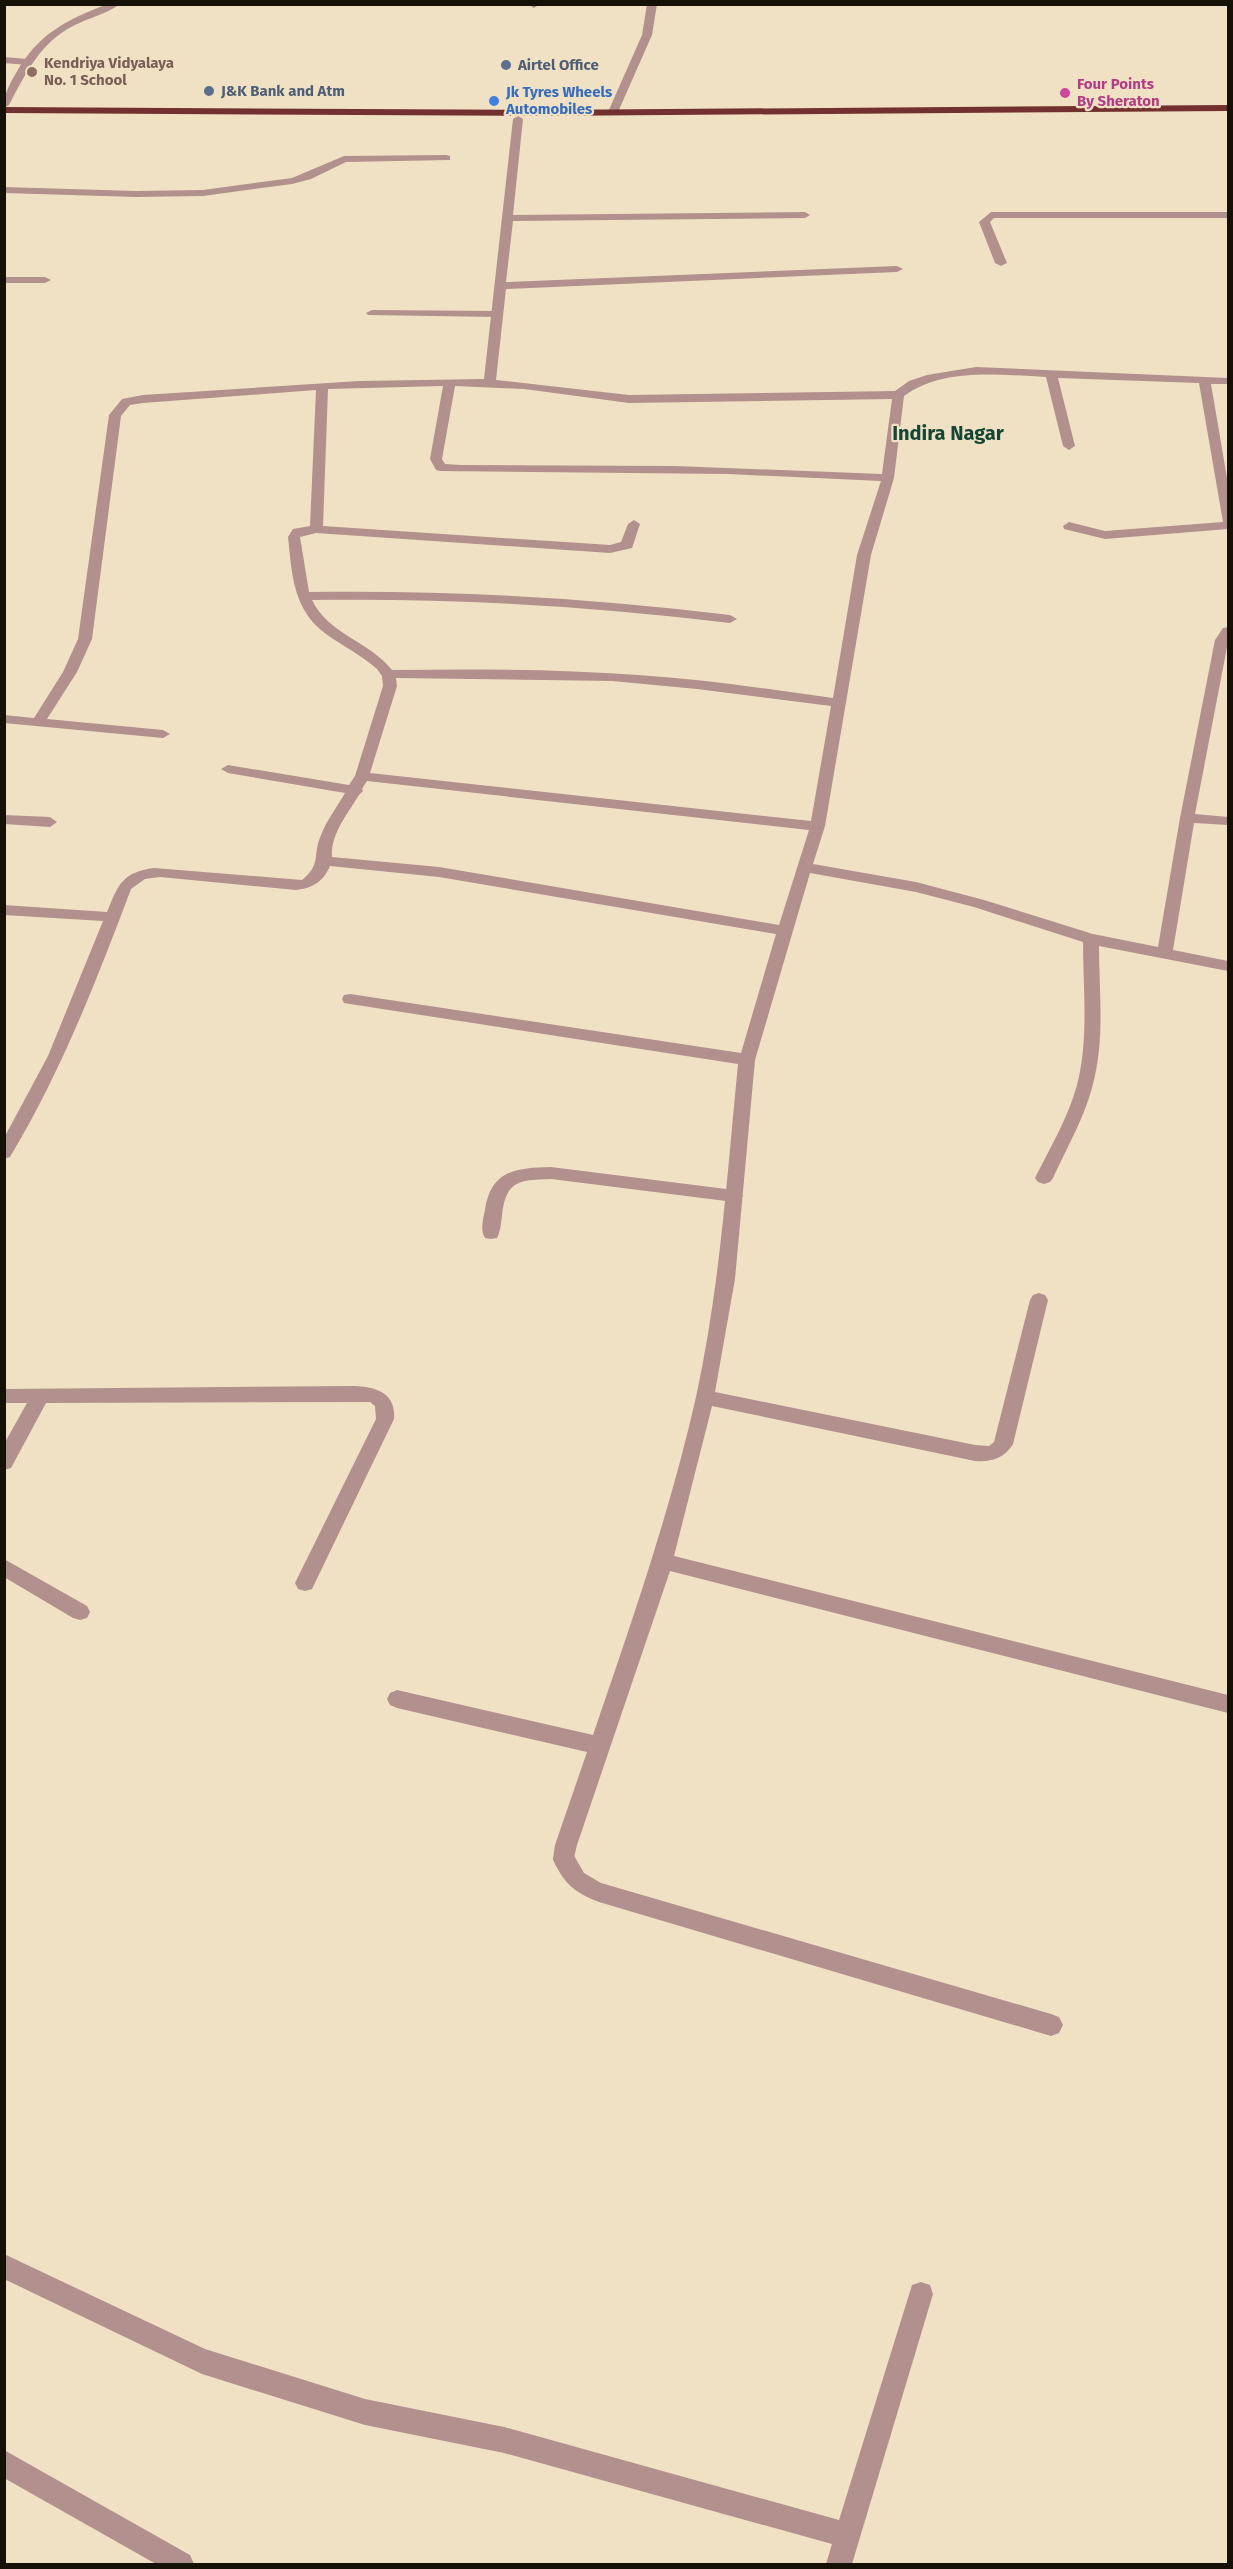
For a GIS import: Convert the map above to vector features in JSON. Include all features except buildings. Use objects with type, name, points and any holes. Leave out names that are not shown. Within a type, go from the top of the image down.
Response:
[{"type":"highway","points":[[4,110],[613,112],[1228,108]]},
{"type":"highway","points":[[4,119],[518,119],[1228,114]]},
{"type":"street","points":[[4,105],[27,62],[45,40],[116,4]]},
{"type":"street","points":[[613,112],[647,35],[652,4]]},
{"type":"street","points":[[4,60],[27,62]]},
{"type":"street","points":[[490,382],[518,119]]},
{"type":"street","points":[[4,190],[136,194],[202,193],[292,181],[307,177],[344,159],[446,158]]},
{"type":"street","points":[[508,218],[805,215]]},
{"type":"street","points":[[1001,263],[984,222],[991,215],[1228,215]]},
{"type":"street","points":[[500,286],[897,269]]},
{"type":"street","points":[[4,280],[45,280]]},
{"type":"street","points":[[372,313],[497,314]]},
{"type":"street","points":[[37,723],[78,660],[86,639],[115,415],[119,407],[126,402],[322,387],[450,382],[526,385],[598,397],[629,399],[898,395],[913,384],[931,377],[976,371],[1228,381]]},
{"type":"street","points":[[1051,374],[1069,446]]},
{"type":"street","points":[[1205,381],[1228,519]]},
{"type":"street","points":[[450,382],[436,459],[440,466],[461,469],[734,470],[888,478]]},
{"type":"street","points":[[316,529],[322,387]]},
{"type":"street","points":[[898,395],[888,478],[864,555],[818,826],[747,1060],[726,1279],[705,1397],[663,1561],[564,1859],[570,1875],[580,1884],[599,1892],[1051,2025]]},
{"type":"street","points":[[5,1151],[51,1074],[124,888],[132,877],[146,873],[296,885],[313,880],[319,874],[325,861],[324,849],[329,834],[362,776],[390,686],[389,674],[381,665],[328,629],[314,615],[303,596],[295,534],[316,529],[610,549],[627,545],[634,524]]},
{"type":"street","points":[[1070,526],[1105,535],[1228,525]]},
{"type":"street","points":[[303,596],[436,596],[549,600],[611,604],[730,618]]},
{"type":"street","points":[[1166,952],[1187,818],[1222,640],[1228,631]]},
{"type":"street","points":[[389,674],[518,673],[614,677],[701,684],[839,703]]},
{"type":"street","points":[[4,719],[163,734]]},
{"type":"street","points":[[228,769],[356,790]]},
{"type":"street","points":[[362,776],[818,826]]},
{"type":"street","points":[[1187,818],[1228,821]]},
{"type":"street","points":[[4,819],[50,822]]},
{"type":"street","points":[[325,861],[439,872],[786,931]]},
{"type":"street","points":[[804,867],[916,887],[978,903],[1091,939],[1228,966]]},
{"type":"street","points":[[4,910],[113,917]]},
{"type":"street","points":[[1044,1178],[1074,1114],[1088,1074],[1093,1024],[1090,980],[1091,939]]},
{"type":"street","points":[[350,999],[747,1060]]},
{"type":"street","points":[[492,1233],[494,1197],[507,1181],[525,1173],[551,1173],[734,1196]]},
{"type":"street","points":[[705,1397],[975,1453],[991,1454],[999,1451],[1003,1444],[1039,1300]]},
{"type":"street","points":[[4,1396],[354,1393],[372,1394],[382,1400],[387,1409],[385,1419],[305,1583]]},
{"type":"street","points":[[4,1463],[40,1397]]},
{"type":"street","points":[[663,1561],[1228,1704]]},
{"type":"street","points":[[4,1567],[80,1612]]},
{"type":"street","points":[[397,1699],[600,1746]]},
{"type":"street","points":[[4,2266],[202,2361],[365,2412],[504,2439],[848,2535]]},
{"type":"street","points":[[839,2565],[921,2294]]},
{"type":"street","points":[[4,2463],[181,2565]]},
{"type":"place","name":"Airtel Office","points":[[506,65]]},
{"type":"place","name":"Kendriya Vidyalaya No. 1 School","points":[[32,72]]},
{"type":"place","name":"J&K Bank and Atm","points":[[209,91]]},
{"type":"place","name":"Four Points By Sheraton","points":[[1065,93]]},
{"type":"place","name":"Jk Tyres Wheels Automobiles","points":[[494,101]]},
{"type":"district","name":"Indira Nagar","points":[[948,433]]}]
